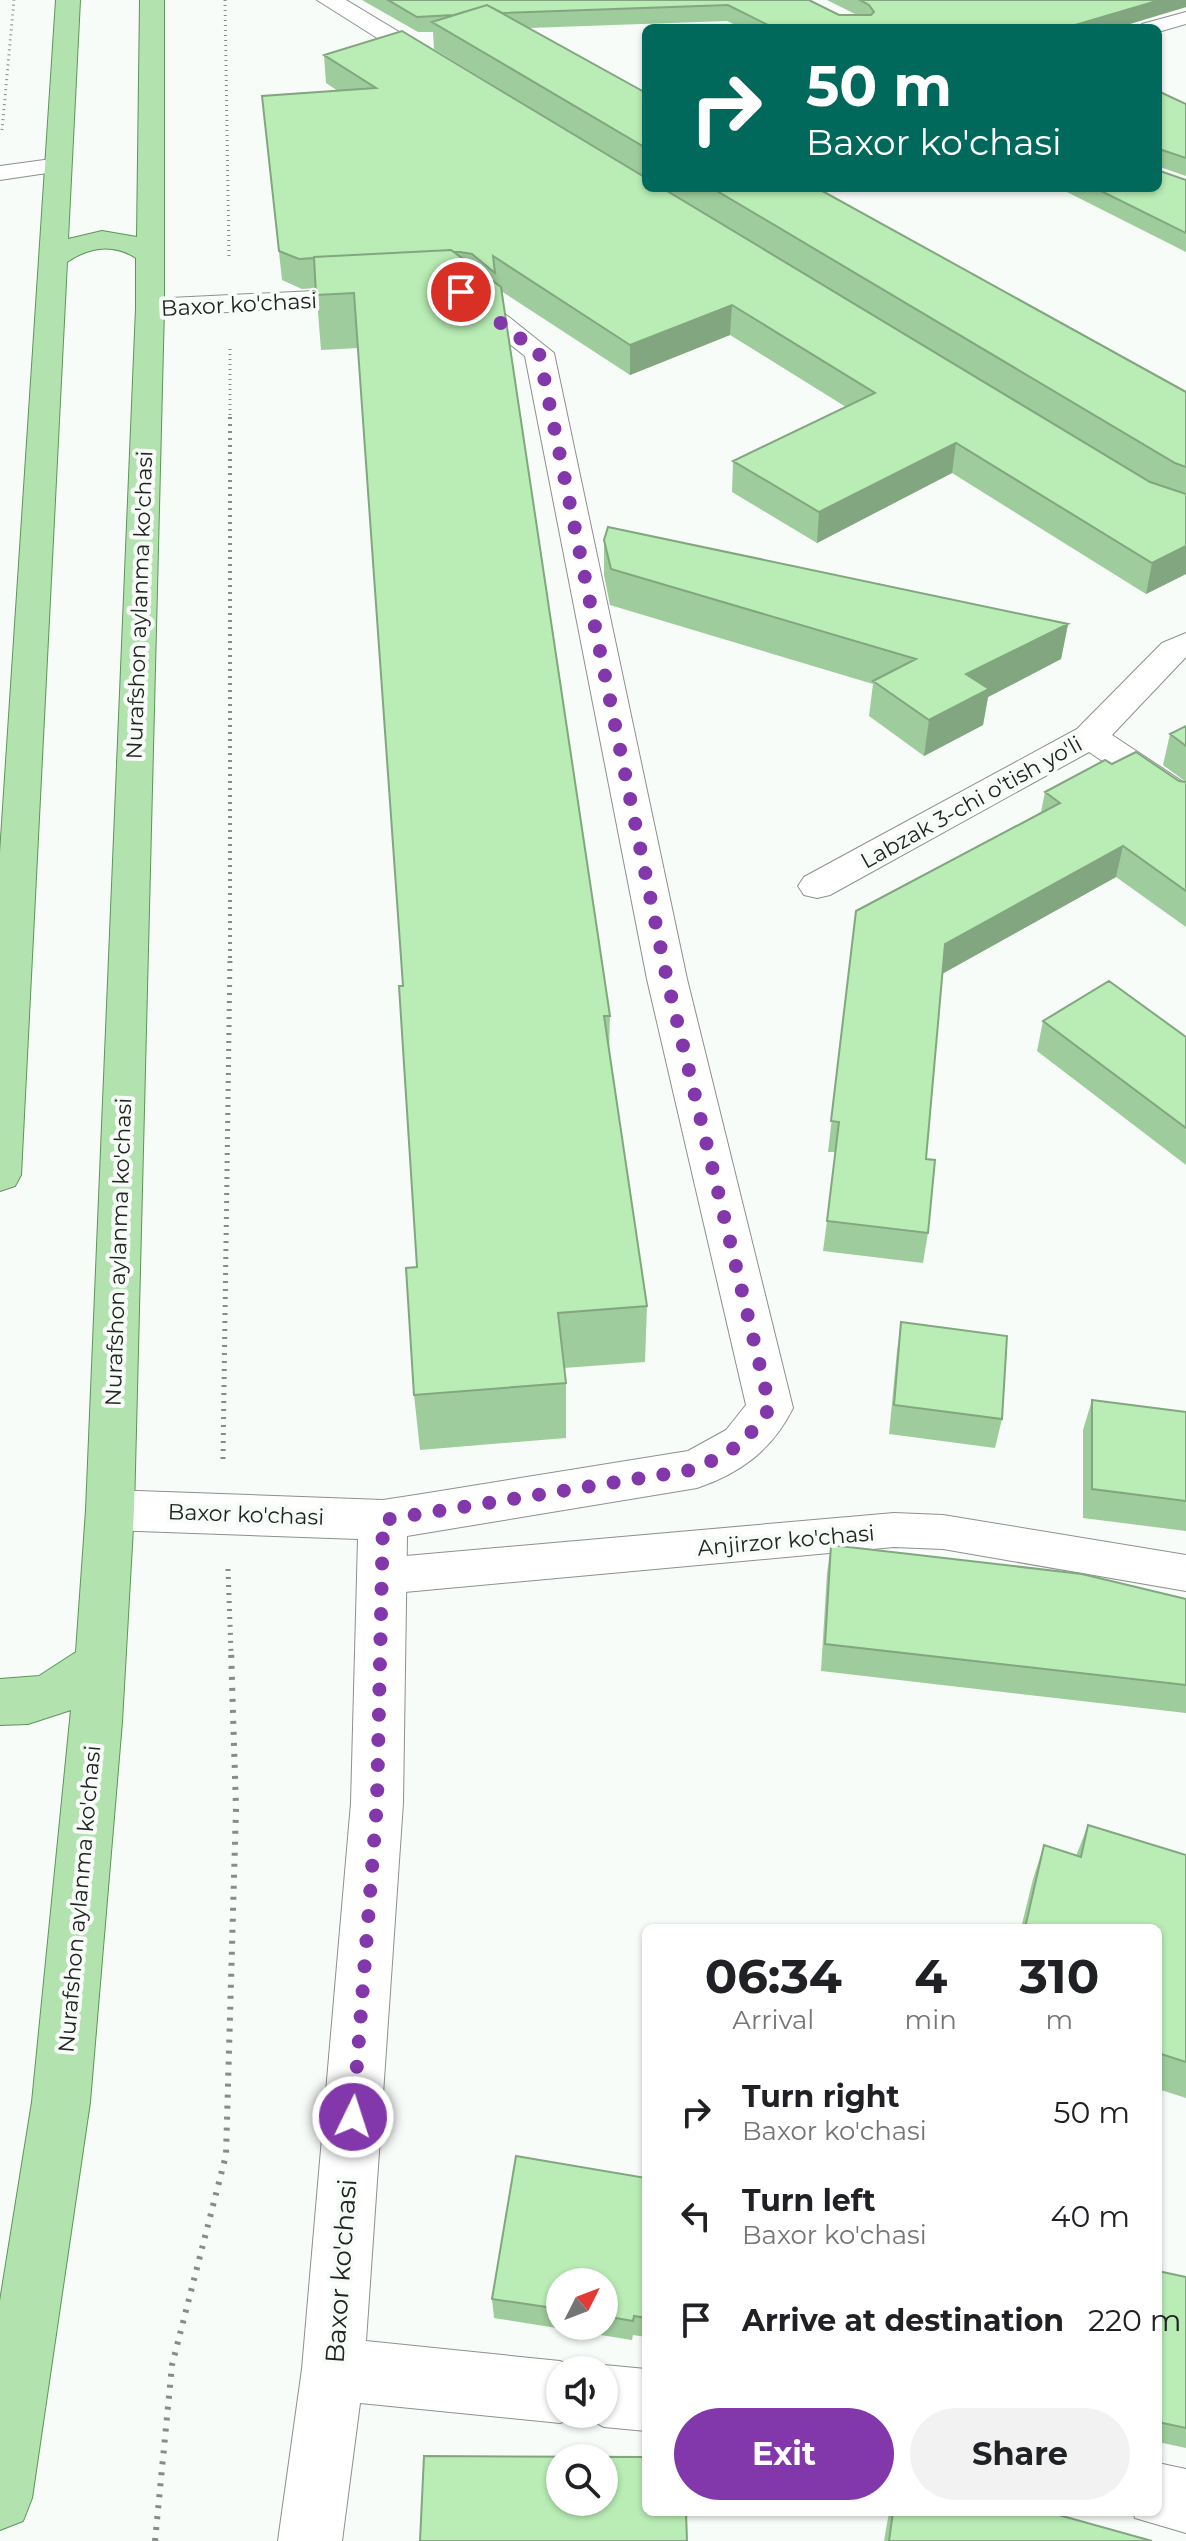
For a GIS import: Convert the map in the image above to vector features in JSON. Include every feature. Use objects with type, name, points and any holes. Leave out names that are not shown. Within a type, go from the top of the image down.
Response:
[{"type":"main road","points":[[0,1175],[10,850],[54,258],[68,0]]},
{"type":"main road","name":"Nurafshon aylanma ko'chasi","points":[[0,2498],[61,2102],[100,1662],[110,1510],[150,308],[152,0]]},
{"type":"main road","points":[[54,258],[76,245],[105,239],[129,242],[150,254]]},
{"type":"main road","points":[[0,1702],[38,1701],[82,1679],[100,1662]]},
{"type":"street","points":[[329,0],[465,82]]},
{"type":"street","name":"Baxor ko'chasi","points":[[110,1510],[383,1520],[697,1469],[743,1443],[770,1408],[667,979],[539,353],[461,292],[150,308]]},
{"type":"street","name":"Labzak 3-chi o'tish yo'li","points":[[817,886],[1090,737],[1174,650],[1186,643]]},
{"type":"street","points":[[1090,737],[1186,801]]},
{"type":"street","name":"Baxor ko'chasi","points":[[310,2541],[333,2369],[377,1803],[383,1520]]},
{"type":"street","points":[[333,2369],[546,2391]]},
{"type":"street","points":[[618,2397],[642,2400]]},
{"type":"street","points":[[1162,2496],[1186,2501]]},
{"type":"lane","points":[[1162,24],[1186,18]]},
{"type":"lane","points":[[0,173],[59,165]]},
{"type":"lane","name":"Anjirzor ko'chasi","points":[[383,1576],[894,1530],[943,1532],[1186,1573]]},
{"type":"path","points":[[1,141],[14,0]]},
{"type":"path","points":[[155,2541],[172,2365],[226,2155],[236,1808],[223,1455],[230,924],[230,305],[225,0]]},
{"type":"building","points":[[388,0],[809,0],[839,15],[871,15],[874,12],[869,5],[860,0],[1160,0],[1079,24],[766,24],[728,5],[502,13],[487,5],[454,15],[417,17]]},
{"type":"building","points":[[487,5],[642,91],[642,146],[432,22]]},
{"type":"building","points":[[402,31],[642,176],[642,192],[669,192],[1150,482],[1186,494],[1186,546],[1152,563],[956,443],[819,512],[733,461],[875,393],[732,305],[630,345],[493,256],[495,273],[472,254],[451,250],[299,259],[279,251],[262,96],[376,88],[324,55]]},
{"type":"building","points":[[1162,93],[1186,104],[1186,158],[1162,150]]},
{"type":"building","points":[[1162,172],[1186,180],[1186,233],[1103,192],[1162,192]]},
{"type":"building","points":[[719,192],[824,192],[1186,392],[1186,467]]},
{"type":"building","points":[[451,250],[501,287],[610,1016],[604,1016],[647,1306],[558,1313],[566,1383],[414,1395],[406,1268],[417,1267],[399,986],[403,986],[354,293],[316,295],[314,257]]},
{"type":"building","points":[[608,527],[1068,624],[966,674],[989,689],[929,720],[873,681],[916,659],[611,569],[604,540]]},
{"type":"building","points":[[1186,726],[1186,746],[1170,734]]},
{"type":"building","points":[[1136,752],[1179,781],[1186,782],[1186,891],[1123,846],[945,944],[926,1159],[935,1160],[928,1233],[827,1221],[839,1122],[831,1121],[856,911],[1060,803],[1045,792],[1105,760],[1112,764]]},
{"type":"building","points":[[1109,981],[1186,1037],[1186,1128],[1043,1021]]},
{"type":"building","points":[[901,1322],[1007,1336],[1002,1419],[894,1405]]},
{"type":"building","points":[[1092,1400],[1186,1412],[1186,1501],[1092,1489]]},
{"type":"building","points":[[831,1545],[1082,1574],[1186,1599],[1186,1685],[825,1644]]},
{"type":"building","points":[[1088,1825],[1186,1855],[1186,2062],[1162,2054],[1162,1924],[1026,1924],[1044,1845],[1081,1857]]},
{"type":"building","points":[[516,2156],[642,2177],[642,2317],[634,2316],[633,2321],[618,2318],[618,2268],[546,2268],[546,2307],[492,2299]]},
{"type":"building","points":[[1162,2272],[1186,2277],[1186,2428],[1162,2423]]},
{"type":"building","points":[[424,2456],[546,2457],[546,2516],[618,2516],[618,2457],[642,2457],[642,2516],[686,2516],[687,2541],[420,2541]]},
{"type":"building","points":[[892,2516],[1062,2516],[1152,2541],[889,2541]]},
{"type":"route","points":[[353,2117],[377,1803],[383,1520],[697,1469],[743,1443],[770,1408],[667,979],[539,353],[461,292]]}]
